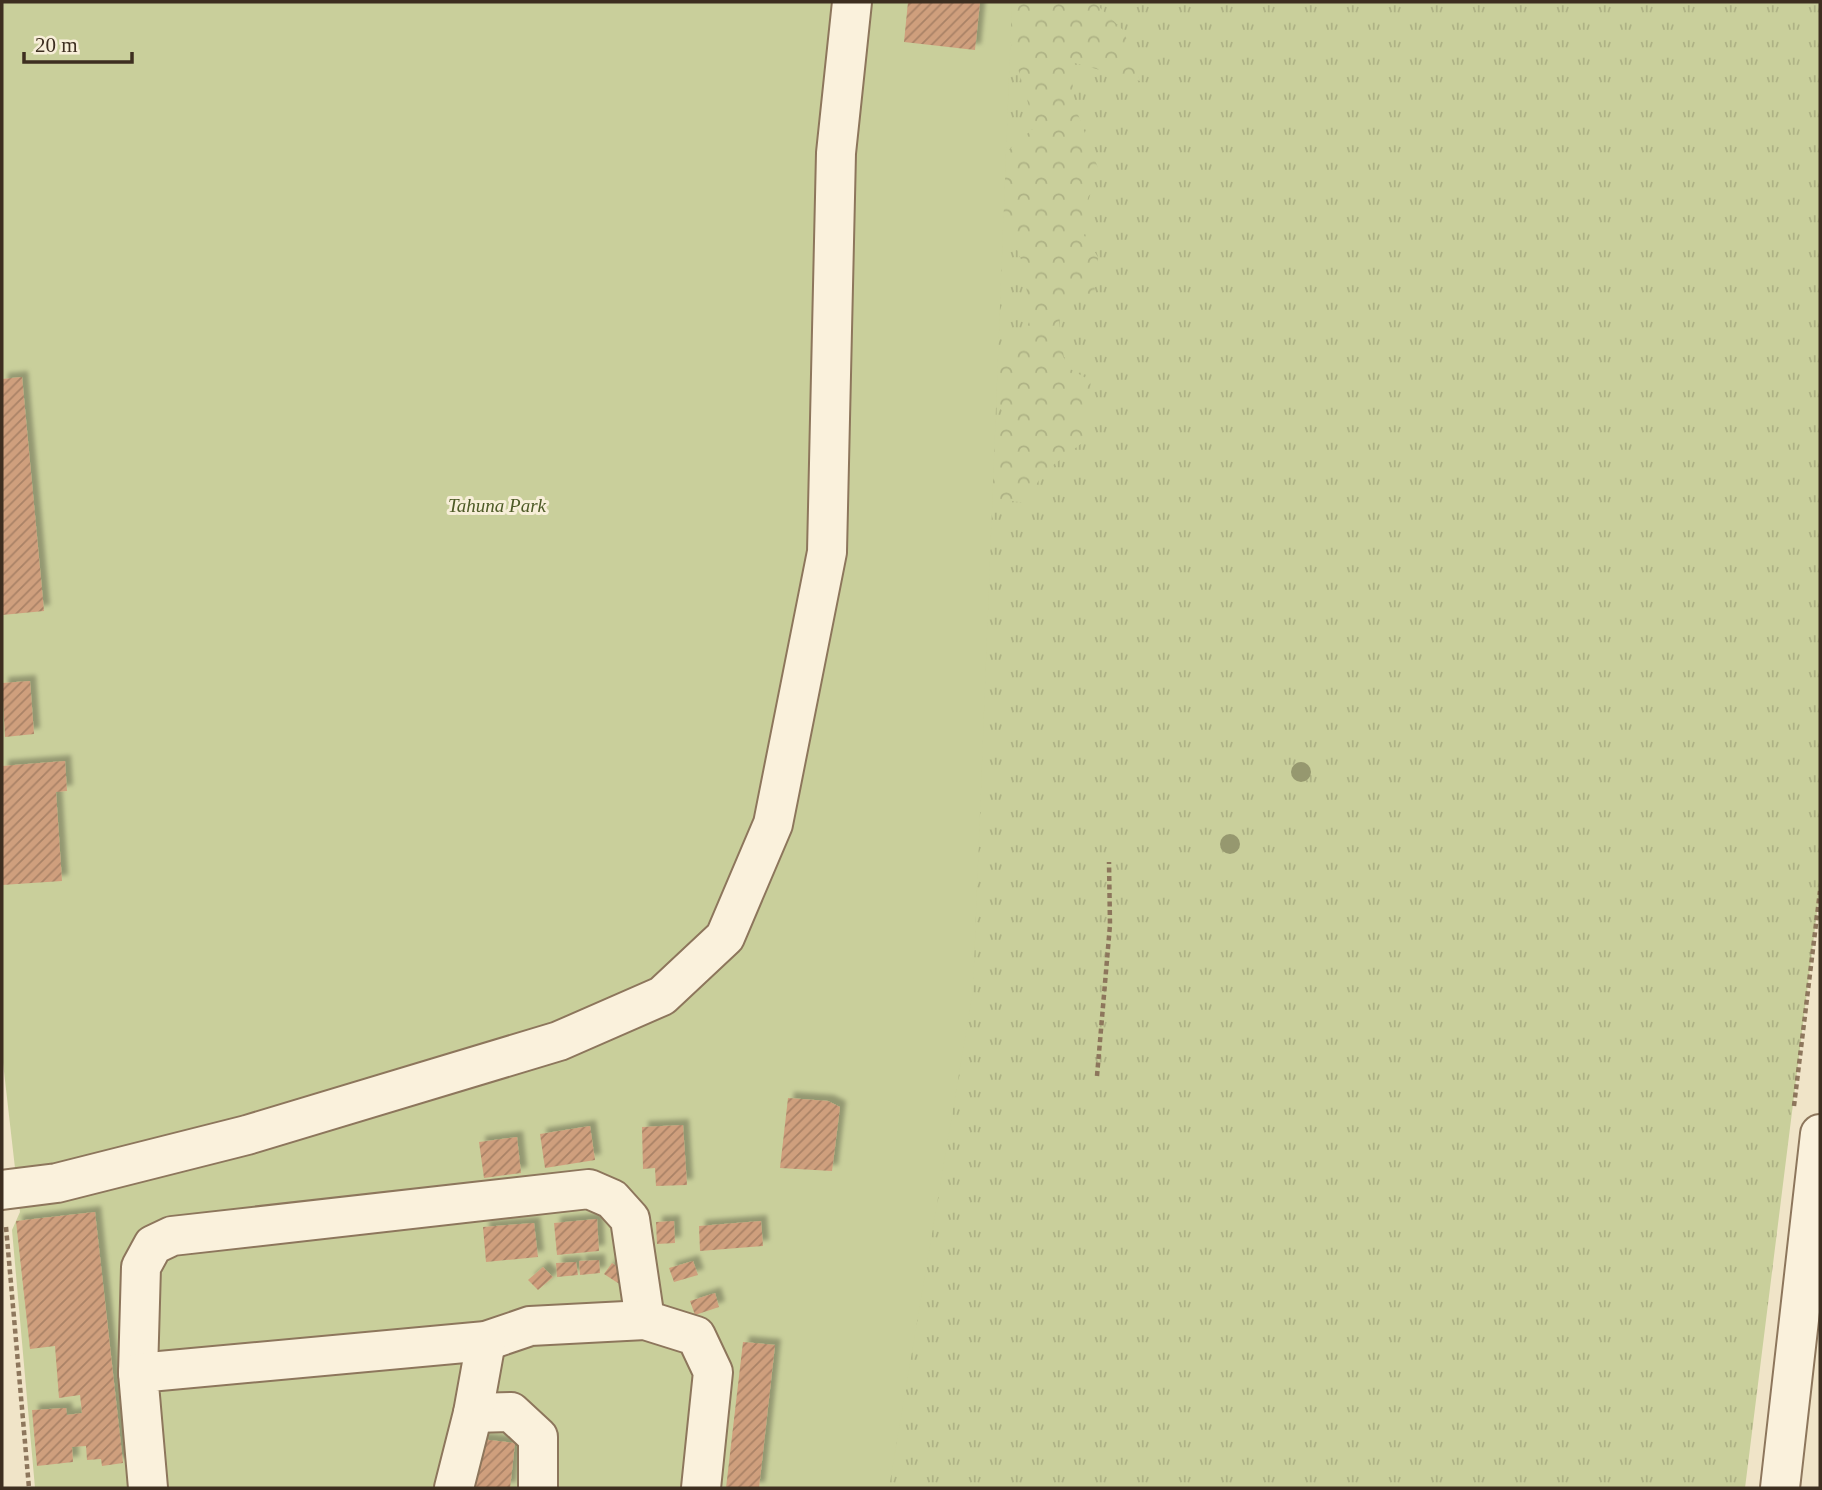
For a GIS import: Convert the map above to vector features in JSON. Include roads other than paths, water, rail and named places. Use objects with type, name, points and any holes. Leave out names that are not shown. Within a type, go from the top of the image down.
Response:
[{"type":"street","points":[[2,1190],[57,1183],[247,1135],[559,1041],[662,996],[725,937],[773,824],[827,552],[836,153],[852,2]]},
{"type":"street","points":[[1780,1488],[1820,1135]]},
{"type":"street","points":[[148,1488],[138,1373],[141,1267],[153,1245],[172,1236],[589,1189],[612,1199],[630,1219],[645,1320]]},
{"type":"street","points":[[138,1373],[486,1341],[530,1326],[645,1320],[696,1336],[713,1372],[701,1488]]},
{"type":"street","points":[[454,1488],[473,1413],[486,1341]]},
{"type":"street","points":[[473,1413],[511,1412],[538,1437],[538,1488]]},
{"type":"park label","name":"Tahuna Park","points":[[497,505]]}]
